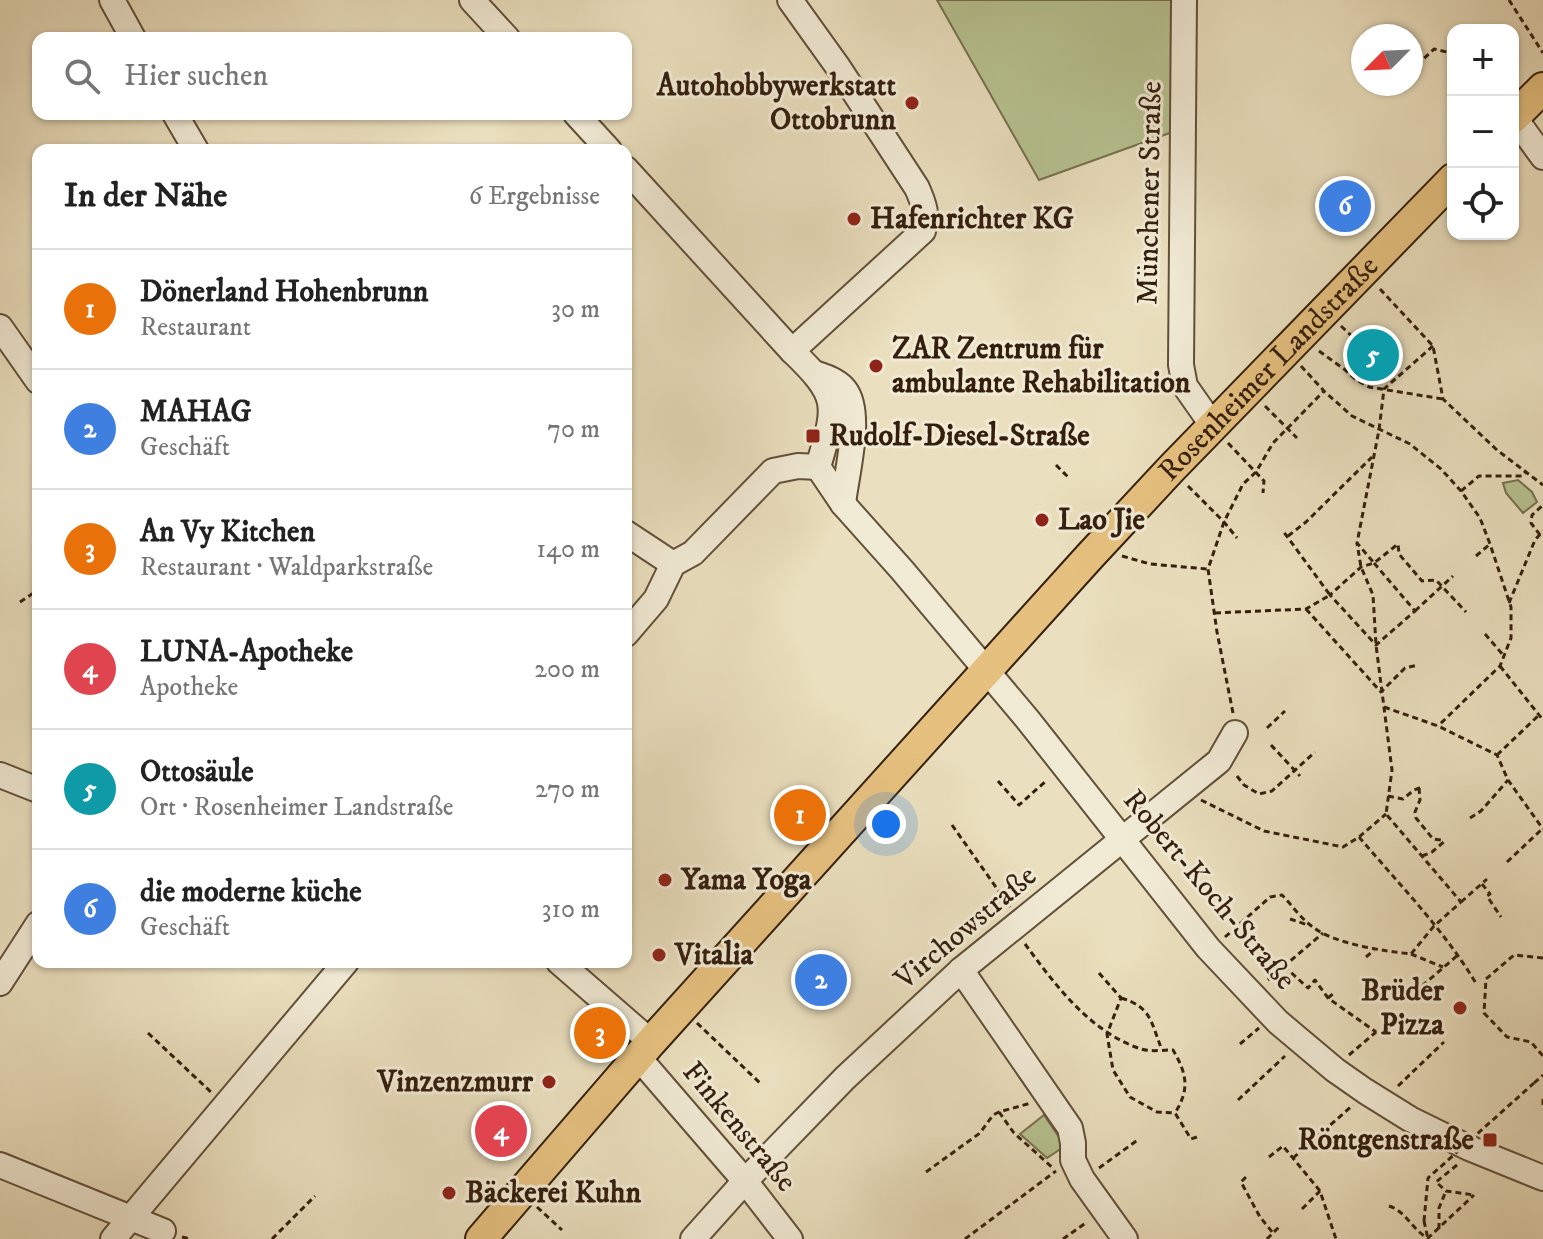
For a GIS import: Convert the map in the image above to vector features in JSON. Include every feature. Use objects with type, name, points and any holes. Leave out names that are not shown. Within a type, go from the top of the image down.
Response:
[{"type":"main road","points":[[1519,113],[1543,88]]},
{"type":"main road","name":"Rosenheimer Landstraße","points":[[481,1239],[644,1050],[1090,556],[1447,185]]},
{"type":"street","points":[[112,0],[130,32]]},
{"type":"street","points":[[472,0],[501,32]]},
{"type":"street","points":[[790,0],[917,188],[927,220],[923,231],[792,351]]},
{"type":"street","name":"Münchener Straße","points":[[1184,0],[1181,365],[1185,386],[1213,426]]},
{"type":"street","points":[[178,120],[192,144]]},
{"type":"street","points":[[582,120],[604,144]]},
{"type":"street","points":[[1519,125],[1543,157]]},
{"type":"street","points":[[632,176],[792,351],[816,373],[832,404],[831,422],[818,467]]},
{"type":"street","points":[[0,327],[32,372]]},
{"type":"street","points":[[816,373],[839,383],[853,404],[855,424],[843,504]]},
{"type":"street","points":[[632,627],[656,599],[673,564],[693,553],[773,471],[798,466],[818,467]]},
{"type":"street","points":[[818,467],[843,504],[987,670]]},
{"type":"street","points":[[632,537],[673,564]]},
{"type":"street","name":"Robert-Koch-Straße","points":[[987,670],[1208,948],[1300,1042],[1365,1091],[1410,1119],[1469,1148],[1543,1178]]},
{"type":"street","name":"Virchowstraße","points":[[693,1239],[845,1078],[961,970],[1219,761],[1235,733]]},
{"type":"street","points":[[0,775],[32,788]]},
{"type":"street","points":[[0,983],[32,933]]},
{"type":"street","points":[[113,1239],[341,968]]},
{"type":"street","name":"Finkenstraße","points":[[565,968],[644,1050],[790,1239]]},
{"type":"street","points":[[961,970],[1070,1128],[1073,1143],[1070,1170],[1125,1239]]},
{"type":"street","points":[[0,1165],[163,1231]]},
{"type":"path","points":[[1509,0],[1543,53]]},
{"type":"path","points":[[1423,59],[1434,49],[1447,52]]},
{"type":"path","points":[[1377,286],[1433,346],[1443,399]]},
{"type":"path","points":[[1339,325],[1370,353]]},
{"type":"path","points":[[1186,788],[1199,799],[1264,831],[1343,847],[1386,814],[1392,770],[1381,692],[1373,595],[1361,567],[1357,543],[1384,389],[1433,346]]},
{"type":"path","points":[[1315,349],[1369,387],[1443,399],[1497,450],[1543,485]]},
{"type":"path","points":[[1300,365],[1352,416],[1410,444],[1441,469],[1480,518],[1490,544],[1509,603],[1511,638],[1500,666],[1438,726]]},
{"type":"path","points":[[1235,733],[1208,569],[1224,522],[1243,484],[1256,472],[1286,428],[1324,391]]},
{"type":"path","points":[[1277,418],[1297,438]]},
{"type":"path","points":[[1241,457],[1264,481],[1263,493]]},
{"type":"path","points":[[1288,536],[1372,457]]},
{"type":"path","points":[[1056,465],[1068,477]]},
{"type":"path","points":[[1461,491],[1479,476],[1522,476],[1526,472]]},
{"type":"path","points":[[1202,500],[1237,538]]},
{"type":"path","points":[[1509,603],[1535,540],[1541,533],[1531,523],[1532,515],[1543,505]]},
{"type":"path","points":[[1283,531],[1330,595],[1376,645]]},
{"type":"path","points":[[1357,543],[1415,611]]},
{"type":"path","points":[[1215,613],[1306,609],[1330,595],[1361,567],[1374,563],[1398,544],[1399,554],[1422,581],[1436,580],[1466,612]]},
{"type":"path","points":[[1476,556],[1490,544]]},
{"type":"path","points":[[1118,555],[1150,564],[1208,569]]},
{"type":"path","points":[[1376,645],[1453,576]]},
{"type":"path","points":[[20,602],[32,594]]},
{"type":"path","points":[[1306,609],[1381,692]]},
{"type":"path","points":[[1485,634],[1504,656]]},
{"type":"path","points":[[1381,692],[1405,668],[1418,665]]},
{"type":"path","points":[[1500,666],[1543,720]]},
{"type":"path","points":[[1384,707],[1438,726],[1497,755],[1508,780],[1543,828],[1507,862]]},
{"type":"path","points":[[1267,728],[1285,711]]},
{"type":"path","points":[[1497,755],[1539,715]]},
{"type":"path","points":[[1271,745],[1300,776]]},
{"type":"path","points":[[1237,776],[1244,785],[1259,794],[1272,791],[1315,752]]},
{"type":"path","points":[[1470,818],[1481,811],[1508,780]]},
{"type":"path","points":[[998,781],[1019,805],[1046,781]]},
{"type":"path","points":[[1388,796],[1403,799],[1420,787],[1416,818],[1433,839],[1444,841],[1422,856]]},
{"type":"path","points":[[1386,814],[1461,902]]},
{"type":"path","points":[[952,825],[1042,967],[1076,1007],[1107,1034],[1144,1051],[1173,1050],[1185,1077],[1185,1097],[1175,1113]]},
{"type":"path","points":[[1359,837],[1458,955],[1477,985]]},
{"type":"path","points":[[1411,954],[1434,926],[1487,879]]},
{"type":"path","points":[[1482,884],[1501,917]]},
{"type":"path","points":[[1220,941],[1270,897],[1282,895],[1311,927]]},
{"type":"path","points":[[1290,919],[1374,950],[1411,954],[1443,967]]},
{"type":"path","points":[[1250,994],[1323,933]]},
{"type":"path","points":[[1366,957],[1374,950]]},
{"type":"path","points":[[1422,986],[1458,955]]},
{"type":"path","points":[[1543,958],[1514,955],[1486,979],[1484,991],[1484,1013],[1507,1037],[1531,1042],[1543,1056]]},
{"type":"path","points":[[1284,966],[1308,988],[1315,980],[1328,998],[1376,1032]]},
{"type":"path","points":[[1099,973],[1121,998],[1137,1003],[1147,1013],[1162,1050]]},
{"type":"path","points":[[1328,998],[1334,993]]},
{"type":"path","points":[[1121,998],[1107,1034],[1113,1070],[1130,1097],[1157,1112],[1175,1113]]},
{"type":"path","points":[[696,1022],[761,1084]]},
{"type":"path","points":[[1240,1044],[1262,1026]]},
{"type":"path","points":[[1346,1058],[1376,1032],[1389,1029]]},
{"type":"path","points":[[148,1033],[225,1105]]},
{"type":"path","points":[[1395,1089],[1444,1042]]},
{"type":"path","points":[[1238,1100],[1290,1052]]},
{"type":"path","points":[[1428,1239],[1424,1221],[1428,1178],[1543,1075]]},
{"type":"path","points":[[926,1172],[980,1133],[993,1115],[1028,1106],[1046,1092]]},
{"type":"path","points":[[1543,1099],[1543,1107]]},
{"type":"path","points":[[1293,1158],[1350,1107]]},
{"type":"path","points":[[999,1112],[1014,1133],[1070,1170]]},
{"type":"path","points":[[1175,1113],[1191,1139],[1197,1137]]},
{"type":"path","points":[[490,1152],[506,1139],[522,1117]]},
{"type":"path","points":[[965,1239],[1070,1170],[1139,1139]]},
{"type":"path","points":[[1269,1157],[1283,1146],[1320,1191],[1336,1239]]},
{"type":"path","points":[[1428,1239],[1474,1195],[1446,1191],[1436,1182],[1460,1162]]},
{"type":"path","points":[[1246,1177],[1241,1182],[1260,1217],[1273,1233]]},
{"type":"path","points":[[1302,1209],[1320,1191]]},
{"type":"path","points":[[1439,1229],[1439,1208],[1446,1191]]},
{"type":"path","points":[[272,1239],[315,1196]]},
{"type":"path","points":[[1389,1206],[1396,1208],[1428,1239]]},
{"type":"path","points":[[1063,1239],[1103,1210]]},
{"type":"path","points":[[541,1211],[562,1230]]},
{"type":"path","points":[[1267,1239],[1280,1226]]},
{"type":"path","points":[[1415,1239],[1420,1234]]},
{"type":"green space","points":[[937,0],[1173,0],[1178,130],[1039,180]]},
{"type":"green space","points":[[1518,480],[1532,492],[1537,502],[1523,513],[1506,493],[1503,483]]},
{"type":"green space","points":[[1044,1115],[1065,1146],[1047,1158],[1020,1134]]},
{"type":"place","name":"Autohobbywerkstatt Ottobrunn","points":[[912,103]]},
{"type":"place","name":"die moderne küche","points":[[1345,206]]},
{"type":"place","name":"Hafenrichter KG","points":[[854,219]]},
{"type":"place","name":"Ottosäule","points":[[1373,355]]},
{"type":"place","name":"ZAR Zentrum für ambulante Rehabilitation","points":[[876,366]]},
{"type":"place","name":"Rudolf-Diesel-Straße","points":[[813,436]]},
{"type":"place","name":"Lao Jie","points":[[1042,520]]},
{"type":"place","name":"Dönerland Hohenbrunn","points":[[800,815]]},
{"type":"place","name":"Yama Yoga","points":[[665,880]]},
{"type":"place","name":"Vitalia","points":[[659,955]]},
{"type":"place","name":"MAHAG","points":[[821,980]]},
{"type":"place","name":"Brüder Pizza","points":[[1460,1008]]},
{"type":"place","name":"An Vy Kitchen","points":[[600,1033]]},
{"type":"place","name":"Vinzenzmurr","points":[[549,1082]]},
{"type":"place","name":"LUNA-Apotheke","points":[[501,1131]]},
{"type":"place","name":"Röntgenstraße","points":[[1490,1140]]},
{"type":"place","name":"Bäckerei Kuhn","points":[[449,1193]]}]
